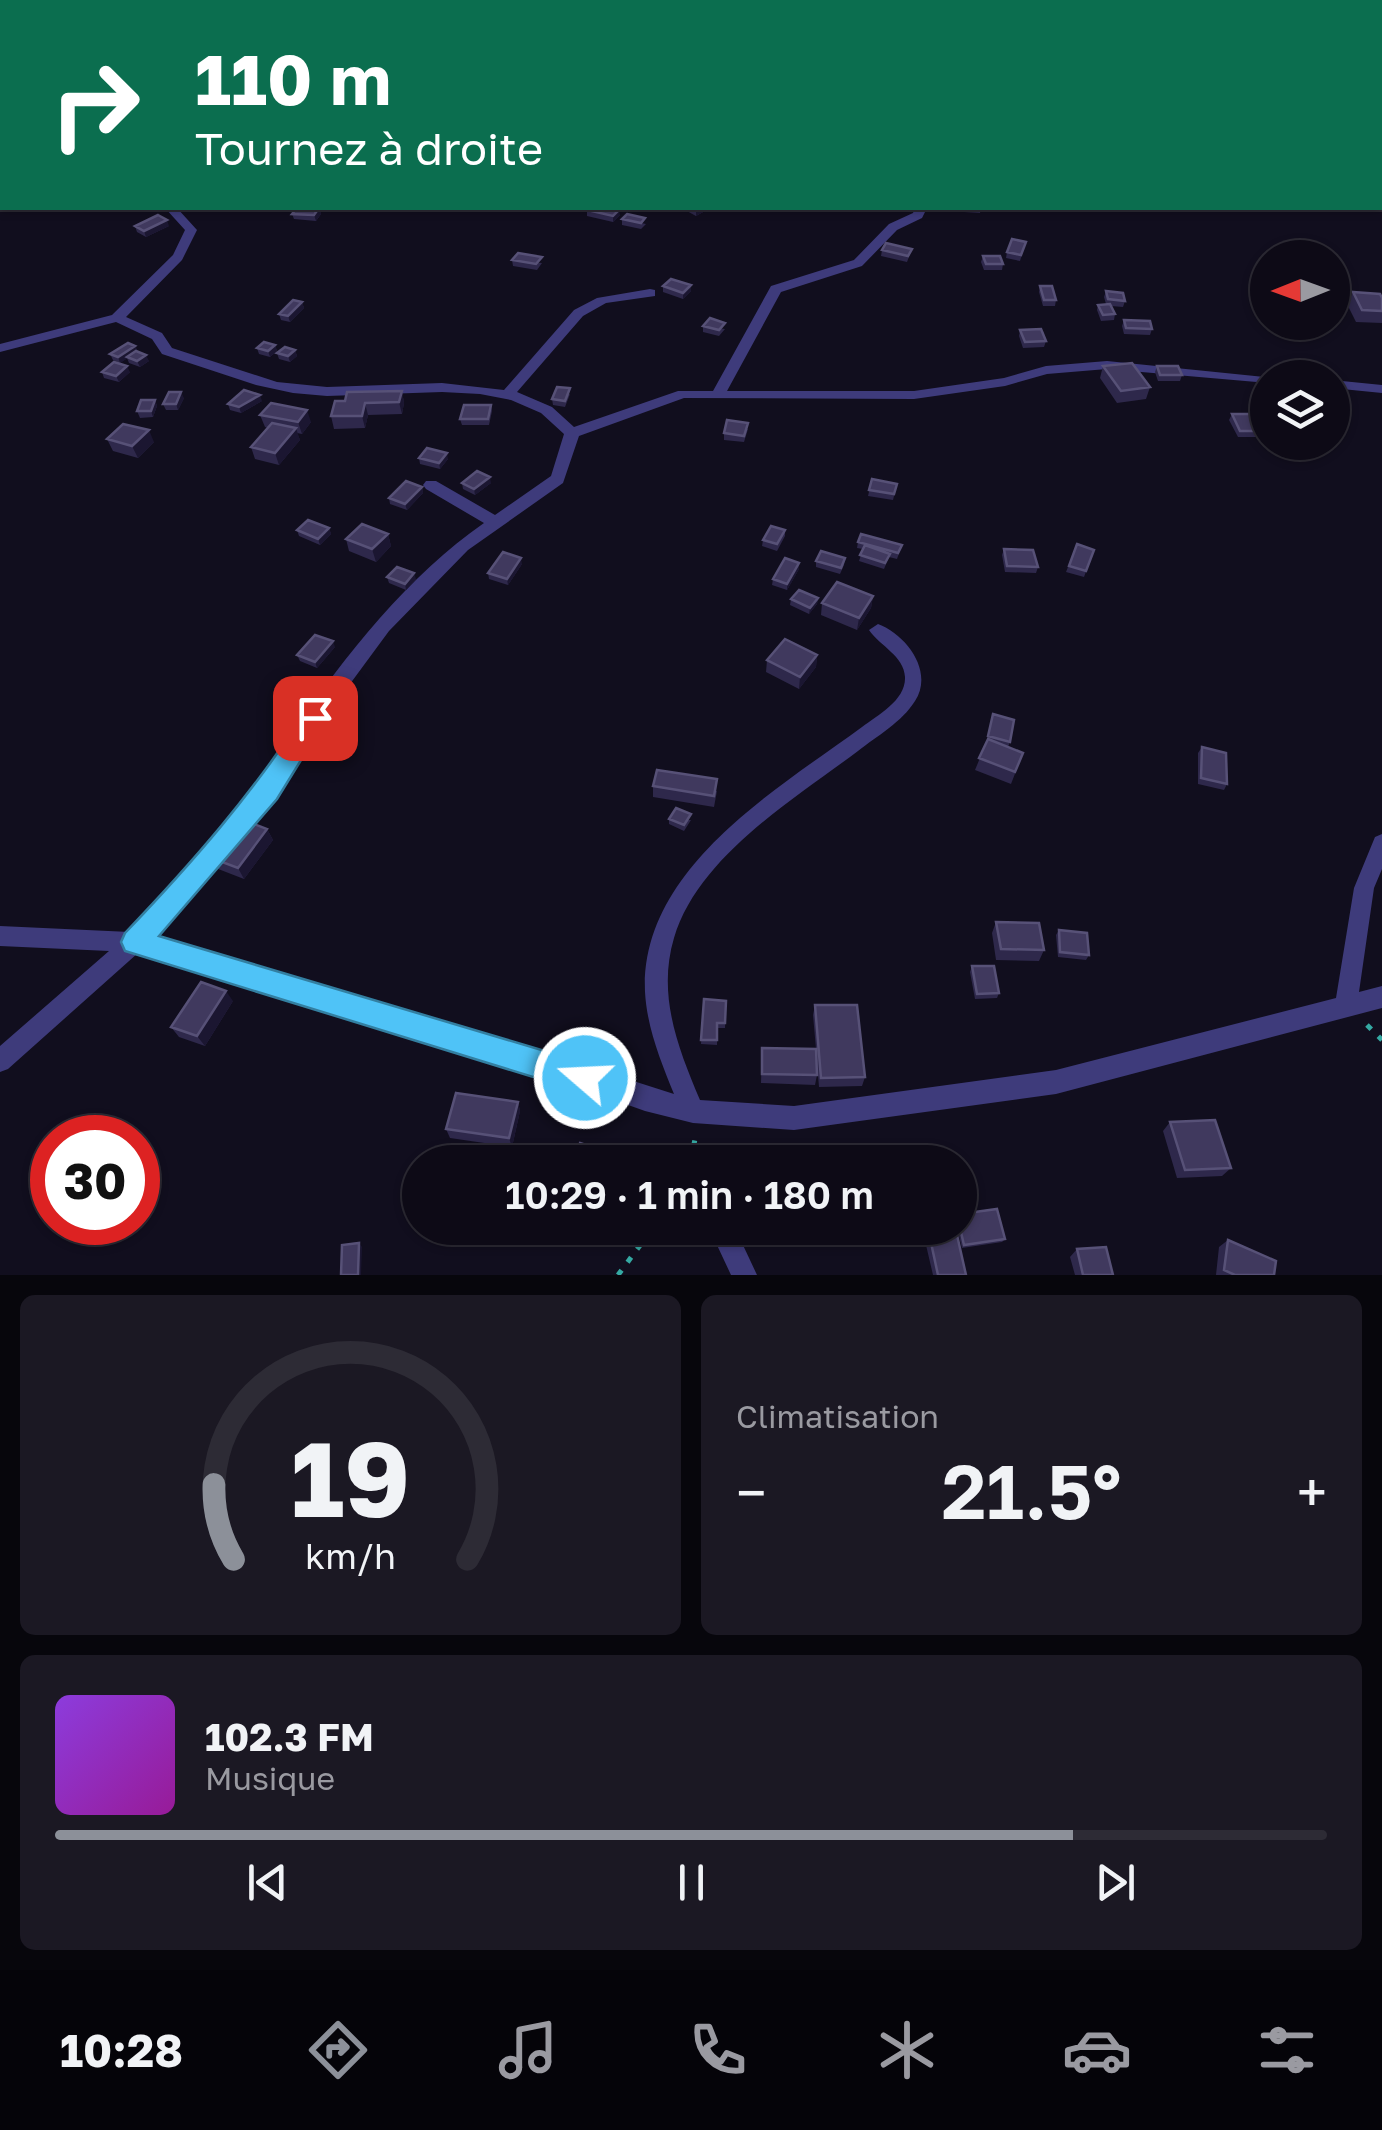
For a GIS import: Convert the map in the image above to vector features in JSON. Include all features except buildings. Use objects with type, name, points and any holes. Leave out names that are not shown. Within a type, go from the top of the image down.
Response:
[{"type":"street","points":[[0,348],[117,318],[178,257],[191,230],[173,210]]},
{"type":"street","points":[[718,394],[776,289],[858,263],[892,226],[920,210]]},
{"type":"street","points":[[510,392],[564,322],[582,309],[604,297],[650,293]]},
{"type":"street","points":[[117,318],[156,336],[167,352],[294,389],[510,392],[560,418],[572,434]]},
{"type":"street","points":[[572,434],[683,394],[914,396],[1005,382],[1046,370],[1106,365],[1250,377]]},
{"type":"street","points":[[1350,386],[1382,389]]},
{"type":"street","points":[[0,1061],[135,942],[219,852],[268,792],[300,736],[383,626],[462,546],[542,495],[558,479],[572,434]]},
{"type":"street","points":[[431,485],[495,522]]},
{"type":"street","points":[[693,1110],[661,1024],[656,979],[668,925],[697,872],[722,848],[892,716],[914,690],[915,672],[908,658],[878,630]]},
{"type":"street","points":[[1346,1005],[1364,888],[1382,843]]},
{"type":"street","points":[[0,936],[135,942],[693,1110],[794,1118],[1056,1082],[1237,1038],[1382,997]]},
{"type":"street","points":[[730,1245],[744,1275]]},
{"type":"path","points":[[618,1275],[643,1245]]},
{"type":"route","points":[[315,718],[300,736],[268,792],[219,852],[135,942],[585,1078]]}]
